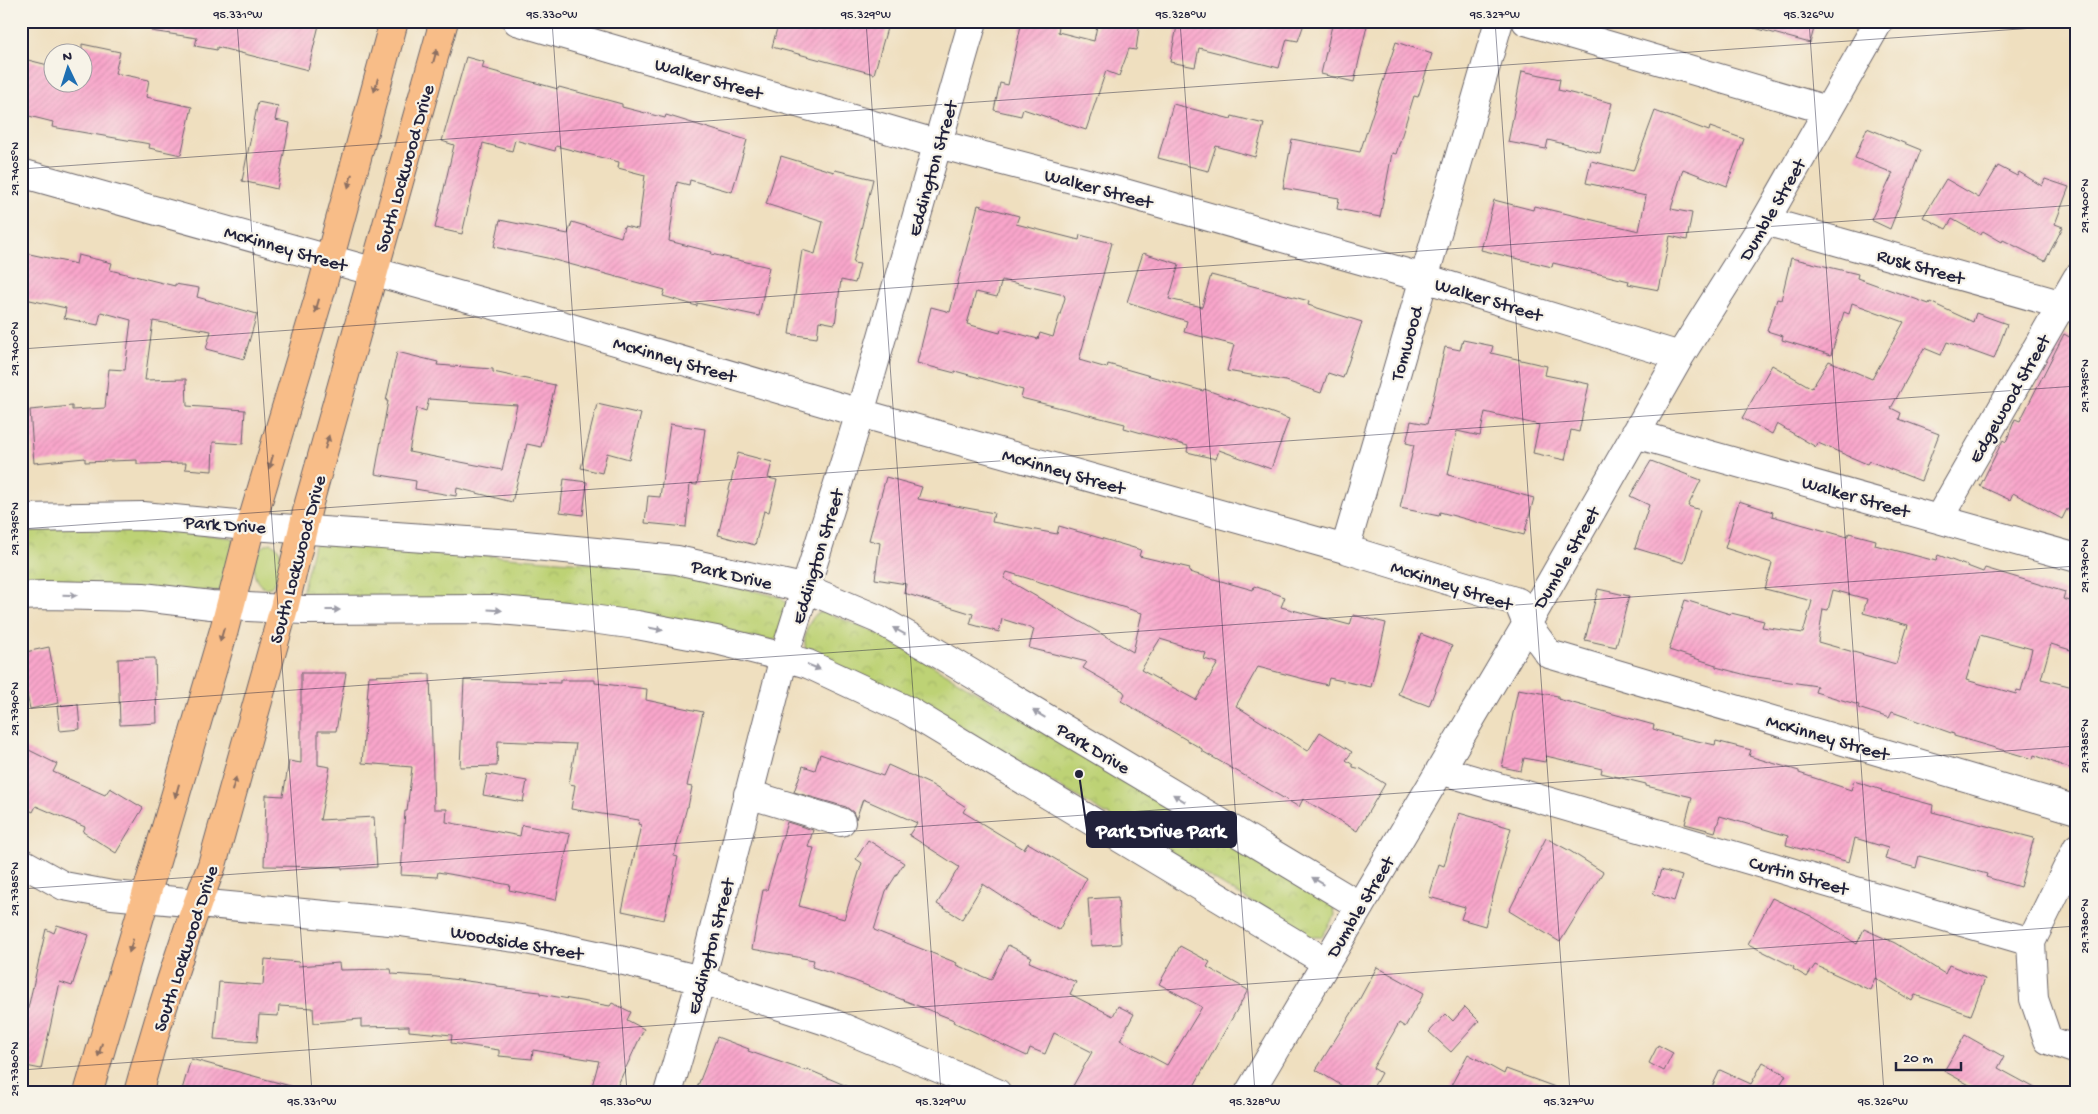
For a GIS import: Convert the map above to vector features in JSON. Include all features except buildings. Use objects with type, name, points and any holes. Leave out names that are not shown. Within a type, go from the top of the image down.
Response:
[{"type":"main road","points":[[88,1093],[146,900],[251,525],[330,259],[394,21]]},
{"type":"main road","name":"South Lockwood Drive","points":[[138,1093],[166,996],[196,904],[212,865],[444,21]]},
{"type":"street","name":"Walker Street","points":[[517,21],[938,144],[1114,190],[1424,278],[1680,356]]},
{"type":"street","name":"Eddington Street","points":[[668,1093],[700,980],[784,658],[807,589],[860,413],[973,21]]},
{"type":"street","name":"Tomwood","points":[[1345,549],[1499,21]]},
{"type":"street","points":[[1526,21],[1828,110]]},
{"type":"street","name":"Dumble Street","points":[[1252,1092],[1326,962],[1527,624],[1680,356],[1766,222],[1879,21]]},
{"type":"street","name":"McKinney Street","points":[[21,173],[330,259],[860,413],[1345,549],[1518,602],[1527,624],[1549,654],[2077,810]]},
{"type":"street","name":"Rusk Street","points":[[1766,222],[2069,306]]},
{"type":"street","name":"Edgewood Street","points":[[1939,518],[2069,306],[2077,278]]},
{"type":"street","name":"Walker Street","points":[[1635,434],[2077,558]]},
{"type":"street","name":"Park Drive","points":[[21,518],[142,516],[524,545],[677,560],[807,589],[878,619],[1360,906]]},
{"type":"street","points":[[21,596],[143,597],[303,610],[490,609],[637,625],[716,640],[808,664],[909,711],[1326,962]]},
{"type":"street","name":"Curtin Street","points":[[1440,770],[2031,942]]},
{"type":"street","points":[[748,794],[841,822]]},
{"type":"street","points":[[2077,848],[2031,942],[2034,999],[2048,1040],[2077,1050]]},
{"type":"street","name":"Woodside Street","points":[[21,862],[64,886],[146,900],[400,922],[522,939],[700,980],[832,1023],[997,1093]]},
{"type":"green space","points":[[124,525],[233,538],[234,544],[223,587],[218,591],[21,586],[21,527]]},
{"type":"green space","points":[[321,542],[620,566],[683,574],[780,597],[787,604],[782,635],[775,640],[302,593],[314,545]]},
{"type":"green space","points":[[271,543],[280,552],[282,564],[275,582],[271,587],[265,588],[259,584],[256,578],[254,564],[260,551]]},
{"type":"green space","points":[[825,612],[883,636],[1324,900],[1334,908],[1335,915],[1322,937],[1309,937],[947,718],[806,650],[805,635],[811,621],[817,613]]},
{"type":"place","name":"Park Drive Park","points":[[1079,774]]}]
